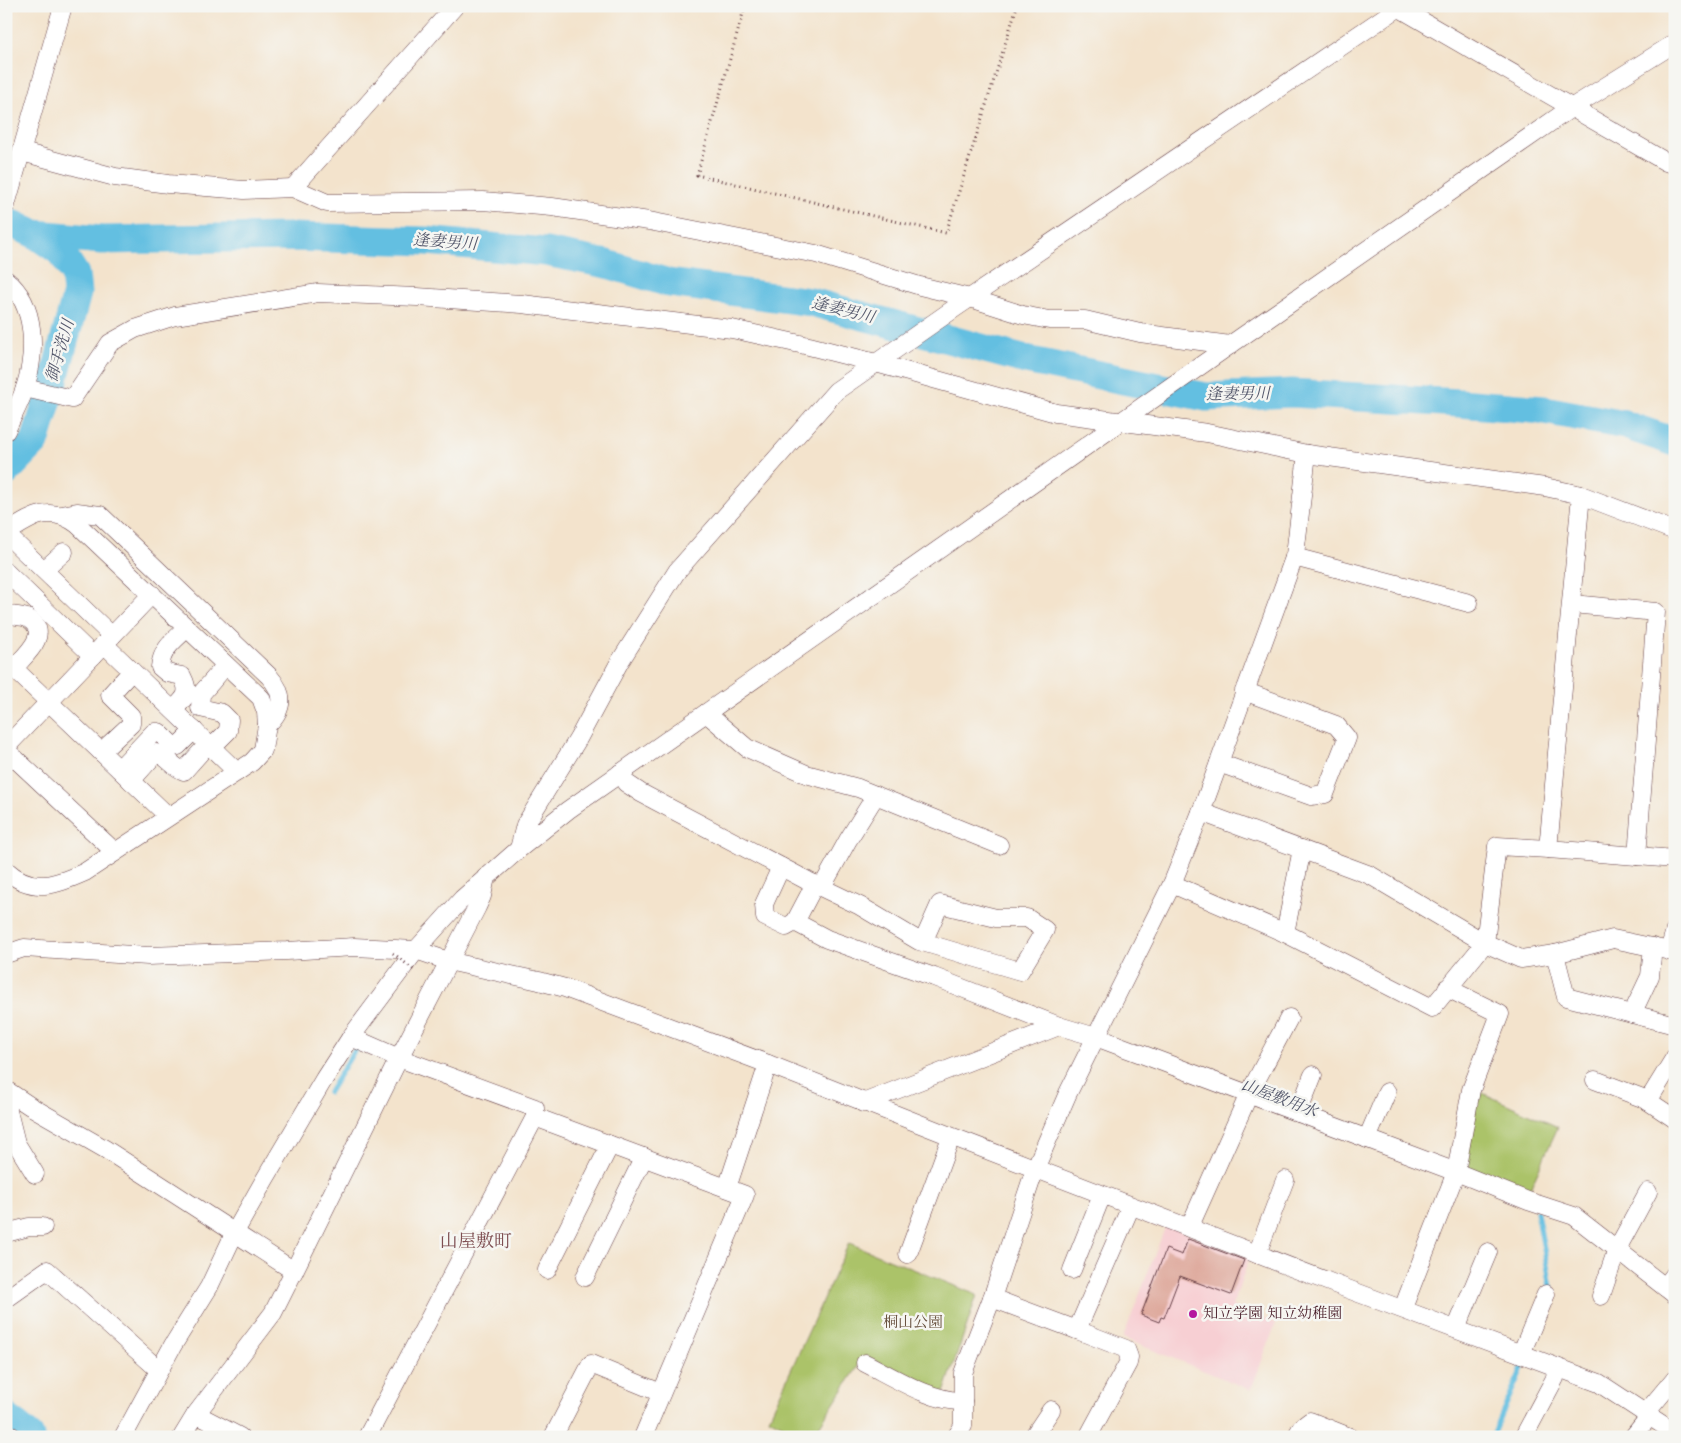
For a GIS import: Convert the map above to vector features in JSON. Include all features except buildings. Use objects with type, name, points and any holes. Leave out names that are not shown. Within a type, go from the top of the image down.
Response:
[{"type":"street","points":[[6,205],[63,6]]},
{"type":"street","points":[[293,188],[455,6]]},
{"type":"street","points":[[519,849],[525,825],[578,739],[619,663],[677,571],[836,391],[955,308],[1399,7],[1571,108],[1666,162],[1675,165]]},
{"type":"street","points":[[123,1437],[173,1345],[209,1287],[235,1232],[314,1096],[351,1037],[416,950],[462,899],[486,877],[568,810],[1225,348],[1571,108],[1675,43]]},
{"type":"street","points":[[22,152],[114,177],[168,184],[244,190],[293,188],[328,203],[483,201],[649,221],[816,254],[1023,315],[1049,320],[1085,320],[1140,333],[1225,348]]},
{"type":"street","points":[[6,280],[25,302],[32,329],[30,389],[6,431]]},
{"type":"street","points":[[30,389],[72,399],[110,343],[135,329],[174,316],[318,293],[522,304],[732,329],[880,360],[1056,413],[1126,419],[1207,433],[1307,454],[1536,485],[1581,495],[1675,531]]},
{"type":"street","points":[[956,1437],[962,1426],[963,1373],[992,1298],[1035,1169],[1068,1093],[1172,884],[1201,812],[1294,558],[1307,454]]},
{"type":"street","points":[[1548,848],[1581,495]]},
{"type":"street","points":[[58,515],[77,512],[100,515],[270,676],[278,686],[280,707],[277,715],[267,725]]},
{"type":"street","points":[[6,870],[20,880],[34,884],[60,883],[85,872],[252,762],[263,750],[267,725],[266,712],[261,698],[78,524],[69,518],[42,514],[26,520],[6,534],[44,570],[103,645]]},
{"type":"street","points":[[44,570],[64,552]]},
{"type":"street","points":[[1294,558],[1469,603]]},
{"type":"street","points":[[9,580],[103,645],[237,772]]},
{"type":"street","points":[[115,852],[7,745],[152,594]]},
{"type":"street","points":[[1572,604],[1656,612],[1637,856]]},
{"type":"street","points":[[6,613],[32,620],[38,630],[37,642],[10,664],[168,816]]},
{"type":"street","points":[[173,710],[188,692],[188,687],[182,676],[167,673],[160,667],[161,660],[164,651],[187,628]]},
{"type":"street","points":[[125,775],[156,753],[162,754],[178,769],[184,771],[228,731],[229,720],[222,713],[200,708],[201,694],[226,665]]},
{"type":"street","points":[[101,752],[131,724],[131,716],[110,695],[132,671]]},
{"type":"street","points":[[1219,762],[1311,796],[1325,794],[1347,738],[1336,725],[1244,691]]},
{"type":"street","points":[[706,713],[747,748],[806,774],[858,788],[999,845]]},
{"type":"street","points":[[125,775],[154,732],[158,732],[174,747],[178,746],[194,730]]},
{"type":"street","points":[[620,773],[626,783],[641,794],[860,906],[900,931],[923,942],[1020,971],[1044,930],[1027,918],[996,918],[940,904],[923,942]]},
{"type":"street","points":[[781,867],[764,904],[765,917],[786,928],[795,922],[876,795]]},
{"type":"street","points":[[1201,812],[1370,875],[1485,944],[1522,959],[1555,954],[1613,939],[1666,950]]},
{"type":"street","points":[[1172,884],[1285,933],[1432,1008],[1485,944],[1497,846],[1548,848],[1675,859]]},
{"type":"street","points":[[1285,933],[1302,849]]},
{"type":"street","points":[[182,1437],[196,1414],[273,1313],[399,1058],[482,896],[486,877]]},
{"type":"street","points":[[795,922],[827,939],[1059,1026],[1096,1037],[1249,1094],[1528,1201],[1574,1216],[1617,1249],[1671,1285]]},
{"type":"street","points":[[1632,1014],[1675,930]]},
{"type":"street","points":[[6,954],[24,948],[148,956],[354,947],[416,950],[448,961],[565,988],[768,1064],[863,1103],[1102,1195],[1599,1383],[1675,1433]]},
{"type":"street","points":[[1555,954],[1566,997],[1675,1025]]},
{"type":"street","points":[[1404,1308],[1456,1172],[1471,1090],[1500,1014],[1447,988]]},
{"type":"street","points":[[1190,1228],[1249,1094],[1289,1018]]},
{"type":"street","points":[[863,1103],[1059,1026]]},
{"type":"street","points":[[351,1037],[399,1058],[534,1108],[535,1117],[367,1437]]},
{"type":"street","points":[[1648,1101],[1675,1057]]},
{"type":"street","points":[[727,1188],[768,1064]]},
{"type":"street","points":[[1298,1113],[1313,1074]]},
{"type":"street","points":[[1596,1080],[1648,1101],[1675,1118]]},
{"type":"street","points":[[6,1090],[30,1106],[106,1149],[294,1271]]},
{"type":"street","points":[[1368,1139],[1387,1092]]},
{"type":"street","points":[[6,1103],[16,1143],[35,1174]]},
{"type":"street","points":[[535,1117],[745,1195],[643,1437]]},
{"type":"street","points":[[908,1254],[951,1137]]},
{"type":"street","points":[[547,1270],[610,1144]]},
{"type":"street","points":[[585,1277],[644,1157]]},
{"type":"street","points":[[1257,1254],[1285,1180]]},
{"type":"street","points":[[1601,1296],[1617,1249],[1648,1192]]},
{"type":"street","points":[[1072,1270],[1102,1195]]},
{"type":"street","points":[[1077,1330],[1131,1206]]},
{"type":"street","points":[[6,1233],[29,1227],[43,1227]]},
{"type":"street","points":[[1456,1329],[1488,1252]]},
{"type":"street","points":[[6,1299],[47,1270],[159,1370]]},
{"type":"street","points":[[1521,1354],[1546,1294]]},
{"type":"street","points":[[992,1298],[1126,1348],[1129,1357],[1128,1363],[1088,1437]]},
{"type":"street","points":[[865,1363],[937,1398],[963,1401]]},
{"type":"street","points":[[553,1437],[591,1364],[661,1393]]},
{"type":"street","points":[[1524,1436],[1555,1378],[1556,1367]]},
{"type":"street","points":[[1634,1437],[1675,1378]]},
{"type":"street","points":[[1033,1437],[1051,1410]]},
{"type":"street","points":[[196,1414],[240,1437]]},
{"type":"street","points":[[1296,1437],[1301,1428],[1310,1421],[1350,1437]]},
{"type":"street","points":[[6,1432],[13,1437]]},
{"type":"path","points":[[745,6],[697,175],[946,233],[1017,6]]},
{"type":"path","points":[[393,953],[415,971]]},
{"type":"shaded area","name":"知立学園 知立幼稚園","points":[[1166,1225],[1250,1257],[1232,1306],[1276,1323],[1251,1390],[1123,1338]]},
{"type":"green space","points":[[1478,1091],[1558,1127],[1527,1195],[1463,1167]]},
{"type":"green space","name":"桐山公園","points":[[849,1243],[977,1295],[944,1393],[865,1356],[812,1437],[806,1437],[769,1418]]},
{"type":"waterway","name":"逢妻男川","points":[[6,221],[35,234],[102,240],[292,237],[427,241],[546,252],[607,264],[669,283],[811,302],[1026,360],[1206,397],[1292,393],[1544,410],[1625,425],[1675,442]]},
{"type":"waterway","name":"御手洗川","points":[[6,472],[35,442],[77,293],[75,274],[61,252],[35,234]]},
{"type":"waterway","points":[[329,1092],[356,1048],[360,1049]]},
{"type":"waterway","name":"山屋敷用水","points":[[1537,1212],[1552,1292]]},
{"type":"waterway","name":"山屋敷用水","points":[[1492,1437],[1523,1366]]},
{"type":"waterway","points":[[6,1417],[30,1437]]},
{"type":"place","name":"知立学園 知立幼稚園","points":[[1193,1314]]},
{"type":"district","name":"山屋敷町","points":[[476,1242]]}]
